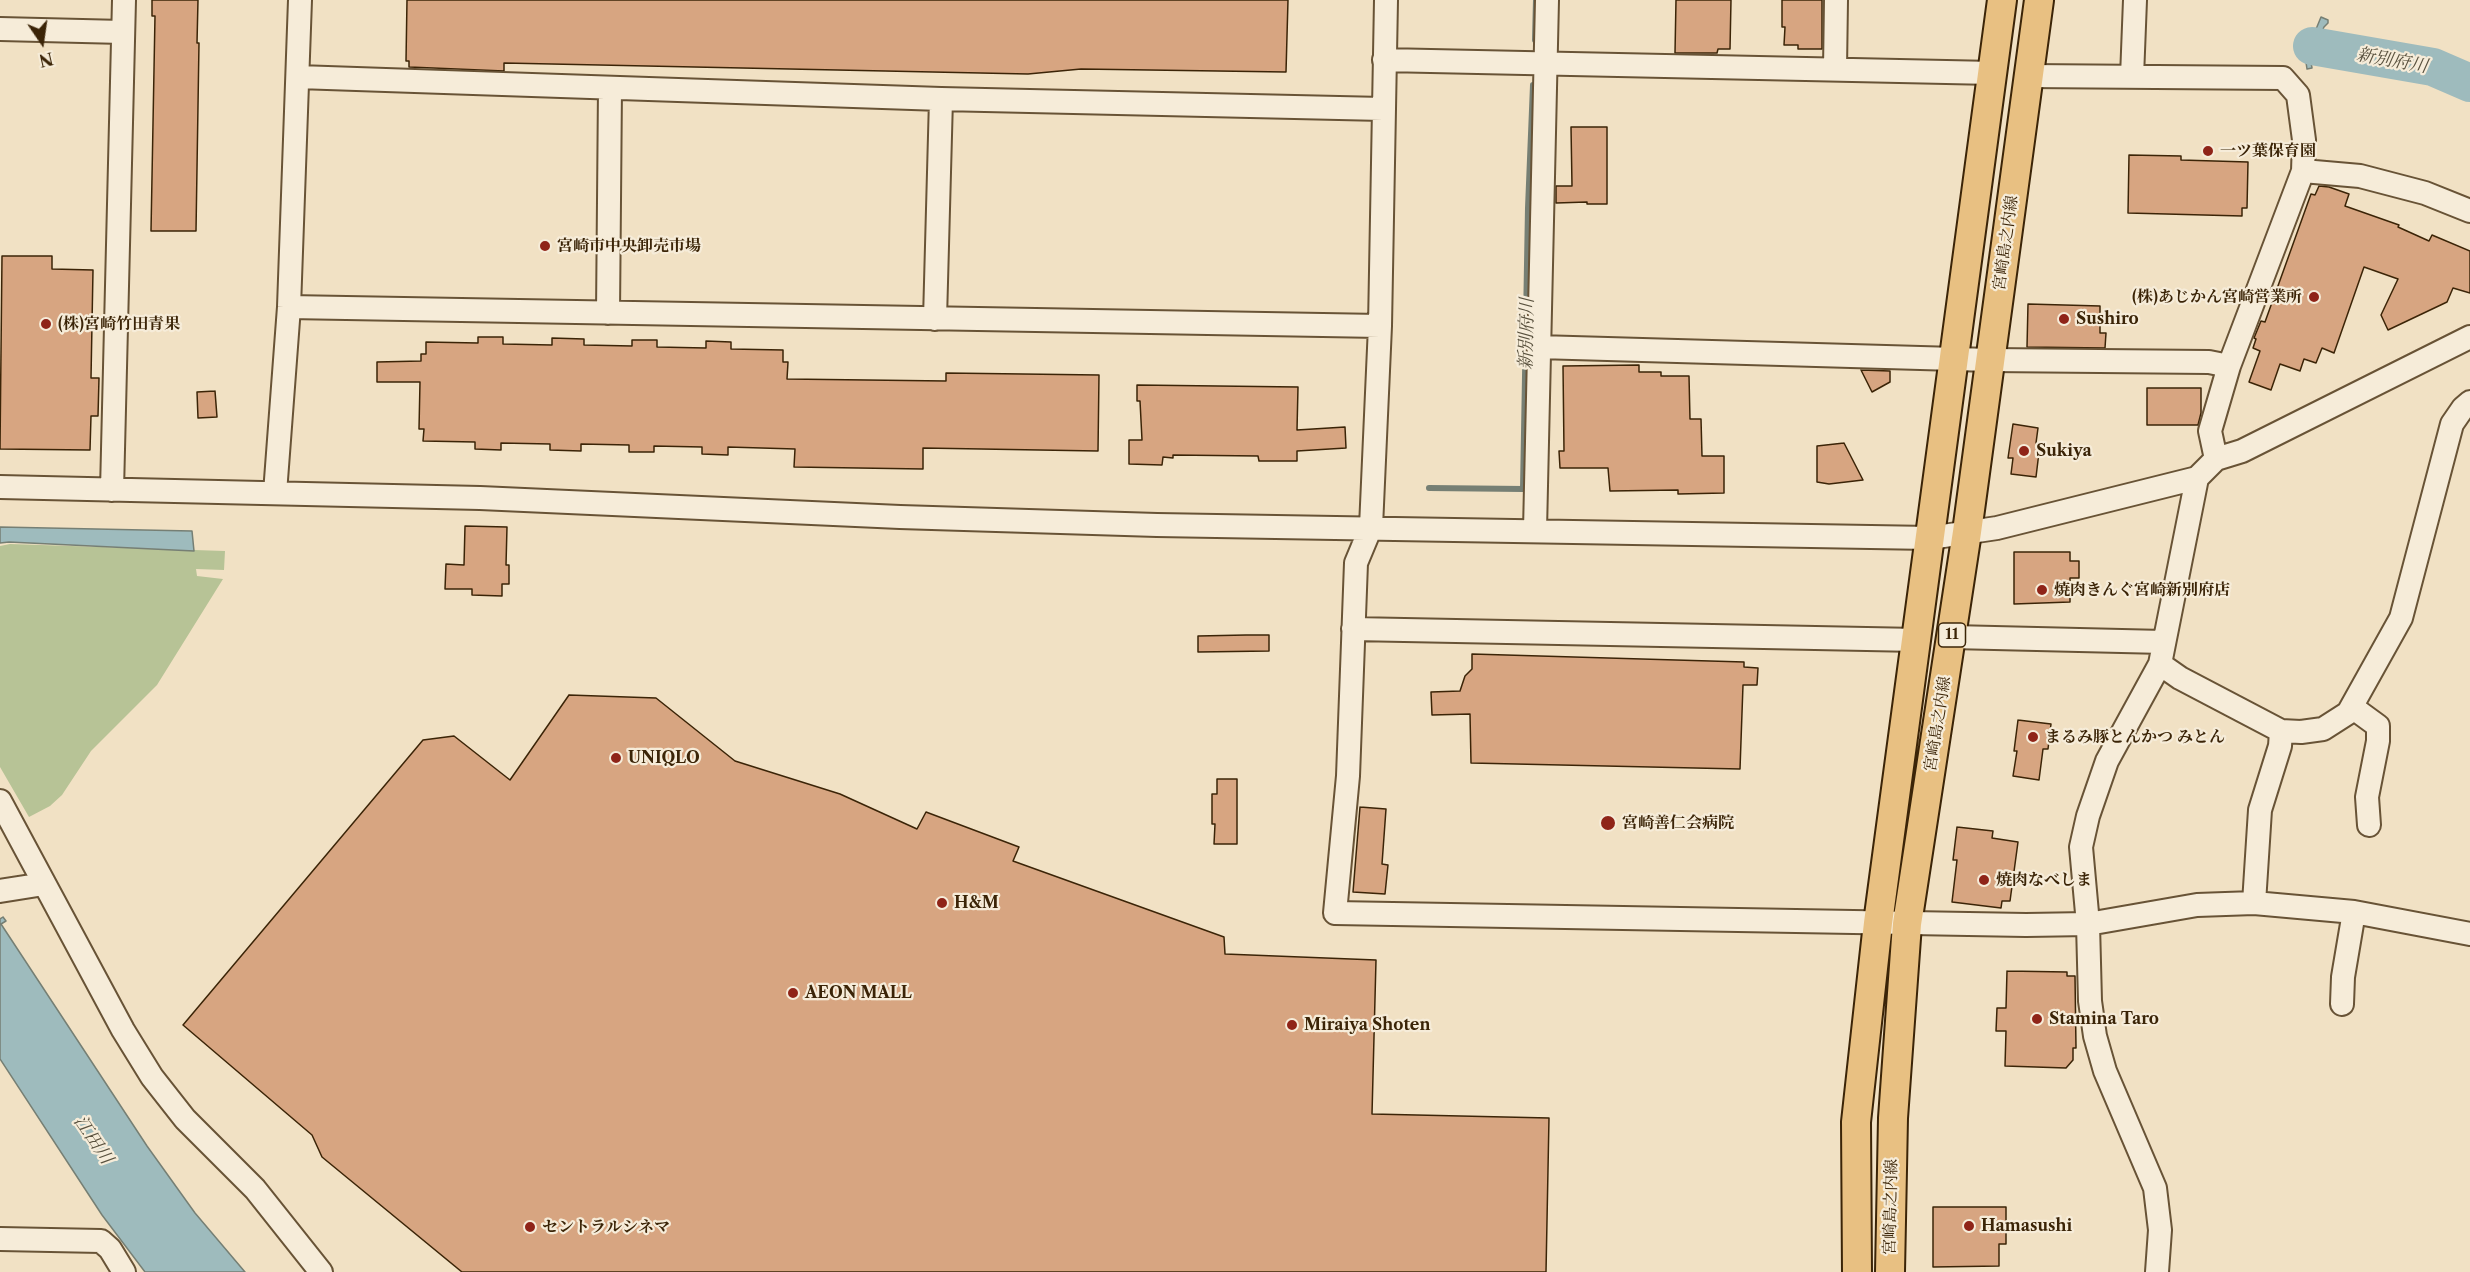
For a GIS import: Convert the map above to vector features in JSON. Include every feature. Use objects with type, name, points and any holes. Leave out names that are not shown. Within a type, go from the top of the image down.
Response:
[{"type":"main road","name":"宮崎島之内線","points":[[1857,1272],[1856,1122],[1878,923],[1956,359],[2002,0]]},
{"type":"main road","name":"宮崎島之内線","points":[[1890,1272],[1893,1118],[1907,924],[1967,532],[2038,0]]},
{"type":"street","points":[[112,490],[124,0]]},
{"type":"street","points":[[275,493],[289,308],[300,0]]},
{"type":"street","points":[[1386,0],[1380,326],[1371,527],[1356,563],[1348,776],[1335,913],[1907,924],[2088,924],[2197,905],[2253,903],[2354,912],[2470,934]]},
{"type":"street","points":[[1535,530],[1547,0]]},
{"type":"street","points":[[1835,69],[1836,0]]},
{"type":"street","points":[[2132,77],[2135,0]]},
{"type":"street","points":[[0,29],[123,32]]},
{"type":"street","points":[[1384,60],[1993,73]]},
{"type":"street","points":[[2029,76],[2283,78],[2298,96],[2304,140],[2303,171],[2229,366],[2210,431],[2216,459]]},
{"type":"street","points":[[298,77],[941,99],[1383,109]]},
{"type":"street","points":[[608,313],[610,88]]},
{"type":"street","points":[[935,319],[941,99]]},
{"type":"street","points":[[2303,171],[2360,176],[2425,193],[2470,211]]},
{"type":"street","points":[[289,308],[1380,326]]},
{"type":"street","points":[[0,488],[492,498],[900,517],[1157,525],[1930,538],[1997,528],[2197,478],[2216,459],[2242,451],[2470,338]]},
{"type":"street","points":[[1538,347],[1990,360],[2209,362],[2229,366]]},
{"type":"street","points":[[2160,664],[2180,678],[2281,731],[2301,732],[2323,729],[2348,713],[2401,618],[2452,424],[2470,402]]},
{"type":"street","points":[[2157,1272],[2160,1230],[2155,1188],[2105,1071],[2095,1036],[2090,1001],[2088,924],[2081,847],[2088,816],[2107,761],[2160,664],[2197,478]]},
{"type":"street","points":[[1353,629],[1918,639]]},
{"type":"street","points":[[1952,637],[2164,642]]},
{"type":"street","points":[[2352,707],[2378,726],[2378,741],[2367,797],[2369,825]]},
{"type":"street","points":[[2253,903],[2260,810],[2280,746],[2281,731]]},
{"type":"street","points":[[0,801],[123,1030],[153,1077],[185,1119],[255,1189],[321,1272]]},
{"type":"street","points":[[0,891],[44,884]]},
{"type":"street","points":[[2342,1004],[2343,977],[2354,912]]},
{"type":"street","points":[[0,1239],[101,1241],[110,1249],[124,1272]]},
{"type":"green space","points":[[10,544],[225,551],[224,570],[196,569],[197,576],[223,579],[157,685],[91,751],[62,795],[50,806],[29,817],[0,767],[0,546]]},
{"type":"water","points":[[2321,17],[2328,20],[2328,23],[2310,57],[2312,68],[2307,69],[2305,56]]},
{"type":"water","points":[[0,527],[192,531],[194,551],[0,543]]},
{"type":"water","name":"江田川","points":[[3,917],[6,921],[1,924],[147,1146],[195,1213],[245,1272],[145,1272],[102,1215],[0,1059],[0,919]]},
{"type":"building","points":[[152,0],[198,0],[196,231],[151,231],[155,16],[152,16]]},
{"type":"building","points":[[407,0],[1288,0],[1286,72],[1081,69],[1028,74],[504,63],[504,71],[409,67],[409,61],[406,61]]},
{"type":"building","points":[[1676,0],[1731,0],[1730,49],[1718,49],[1717,53],[1675,53]]},
{"type":"building","points":[[1782,0],[1822,0],[1822,49],[1798,49],[1798,45],[1784,45]]},
{"type":"building","points":[[1571,127],[1607,127],[1607,204],[1556,203],[1556,186],[1572,186]]},
{"type":"building","points":[[2129,155],[2181,156],[2181,160],[2248,162],[2247,208],[2242,208],[2242,216],[2128,213]]},
{"type":"building","name":"(株)あじかん宮崎営業所","points":[[2319,186],[2349,194],[2345,206],[2399,225],[2398,227],[2429,241],[2432,235],[2470,251],[2470,293],[2453,288],[2447,302],[2388,330],[2381,315],[2398,279],[2364,267],[2334,353],[2322,348],[2316,363],[2304,359],[2300,371],[2280,364],[2271,390],[2249,382],[2260,351],[2253,348],[2256,339],[2254,338],[2261,321],[2265,322],[2311,194],[2315,195]]},
{"type":"building","name":"(株)宮崎竹田青果","points":[[2,256],[52,256],[52,269],[93,270],[91,378],[99,378],[98,416],[91,416],[90,450],[0,449]]},
{"type":"building","name":"Sushiro","points":[[2028,304],[2100,306],[2100,333],[2106,333],[2105,348],[2027,347]]},
{"type":"building","points":[[478,337],[503,337],[503,344],[552,345],[552,338],[584,339],[584,345],[632,346],[632,340],[657,340],[657,347],[706,348],[706,341],[731,342],[731,349],[783,350],[783,362],[788,362],[787,379],[946,381],[946,373],[1099,375],[1098,451],[923,448],[923,469],[794,467],[795,449],[728,447],[728,455],[702,454],[702,447],[654,446],[654,452],[629,452],[629,445],[581,444],[581,451],[550,450],[550,444],[501,443],[501,450],[475,449],[475,442],[423,441],[424,429],[419,429],[420,382],[377,382],[377,362],[421,361],[421,354],[426,354],[426,342],[478,343]]},
{"type":"building","points":[[1639,365],[1639,372],[1661,372],[1661,376],[1689,376],[1690,419],[1701,419],[1702,456],[1724,456],[1724,493],[1678,494],[1678,490],[1610,491],[1608,468],[1560,468],[1559,451],[1564,451],[1563,366]]},
{"type":"building","points":[[1861,370],[1890,371],[1890,382],[1872,392]]},
{"type":"building","points":[[1137,385],[1298,387],[1297,430],[1345,427],[1346,448],[1297,451],[1297,461],[1259,461],[1258,456],[1173,455],[1173,458],[1163,457],[1162,465],[1129,464],[1129,440],[1142,440]]},
{"type":"building","points":[[2147,388],[2201,388],[2201,413],[2198,425],[2147,425]]},
{"type":"building","points":[[215,391],[217,417],[198,418],[197,392]]},
{"type":"building","name":"Sukiya","points":[[2013,424],[2038,428],[2036,443],[2040,444],[2036,477],[2011,474],[2013,458],[2008,458]]},
{"type":"building","points":[[1844,443],[1863,480],[1829,484],[1817,482],[1817,446]]},
{"type":"building","points":[[465,526],[507,527],[506,565],[509,565],[509,584],[502,584],[502,596],[472,595],[472,589],[445,589],[446,564],[464,565]]},
{"type":"building","name":"焼肉きんぐ宮崎新別府店","points":[[2014,552],[2070,552],[2070,561],[2079,561],[2079,578],[2070,578],[2070,602],[2014,604]]},
{"type":"building","points":[[1269,635],[1269,651],[1198,652],[1198,636]]},
{"type":"building","points":[[1472,654],[1744,662],[1744,667],[1758,668],[1757,685],[1743,685],[1740,769],[1471,763],[1470,714],[1432,715],[1431,692],[1460,691],[1465,676],[1472,669]]},
{"type":"building","name":"AEON MALL","points":[[569,695],[656,698],[735,761],[840,794],[917,829],[926,812],[1019,847],[1013,861],[1224,937],[1225,954],[1376,960],[1372,1114],[1549,1118],[1546,1272],[462,1272],[322,1157],[312,1135],[183,1025],[423,740],[454,736],[510,780]]},
{"type":"building","name":"まるみ豚とんかつ みとん","points":[[2018,720],[2051,724],[2048,749],[2043,749],[2039,780],[2013,776]]},
{"type":"building","points":[[1217,779],[1237,779],[1237,844],[1214,844],[1212,794],[1217,794]]},
{"type":"building","points":[[1360,807],[1386,809],[1382,864],[1388,865],[1385,894],[1353,892]]},
{"type":"building","name":"焼肉なべしま","points":[[1957,827],[1993,831],[1992,838],[2018,842],[2010,901],[2002,901],[2001,908],[1952,902],[1957,860],[1953,860]]},
{"type":"building","name":"Stamina Taro","points":[[2007,971],[2067,972],[2067,976],[2075,976],[2076,1048],[2073,1048],[2073,1060],[2066,1068],[2005,1066],[2006,1031],[1996,1031],[1997,1008],[2006,1008]]},
{"type":"building","name":"Hamasushi","points":[[1933,1207],[2006,1207],[2006,1244],[1999,1244],[1999,1266],[1933,1267]]},
{"type":"waterway","name":"新別府川","points":[[1535,40],[1536,0]]},
{"type":"waterway","name":"新別府川","points":[[2312,46],[2433,67],[2470,83]]},
{"type":"waterway","name":"新別府川","points":[[1429,488],[1523,489],[1528,208],[1533,85]]},
{"type":"place","name":"一ツ葉保育園","points":[[2208,151]]},
{"type":"place","name":"宮崎市中央卸売市場","points":[[545,246]]},
{"type":"place","name":"(株)あじかん宮崎営業所","points":[[2314,297]]},
{"type":"place","name":"Sushiro","points":[[2064,319]]},
{"type":"place","name":"(株)宮崎竹田青果","points":[[46,324]]},
{"type":"place","name":"Sukiya","points":[[2024,451]]},
{"type":"place","name":"焼肉きんぐ宮崎新別府店","points":[[2042,590]]},
{"type":"place","name":"まるみ豚とんかつ みとん","points":[[2033,737]]},
{"type":"place","name":"UNIQLO","points":[[616,758]]},
{"type":"place","name":"宮崎善仁会病院","points":[[1608,823]]},
{"type":"place","name":"焼肉なべしま","points":[[1984,880]]},
{"type":"place","name":"H&M","points":[[942,903]]},
{"type":"place","name":"AEON MALL","points":[[793,993]]},
{"type":"place","name":"Stamina Taro","points":[[2037,1019]]},
{"type":"place","name":"Miraiya Shoten","points":[[1292,1025]]},
{"type":"place","name":"Hamasushi","points":[[1969,1226]]},
{"type":"place","name":"セントラルシネマ","points":[[530,1227]]}]
